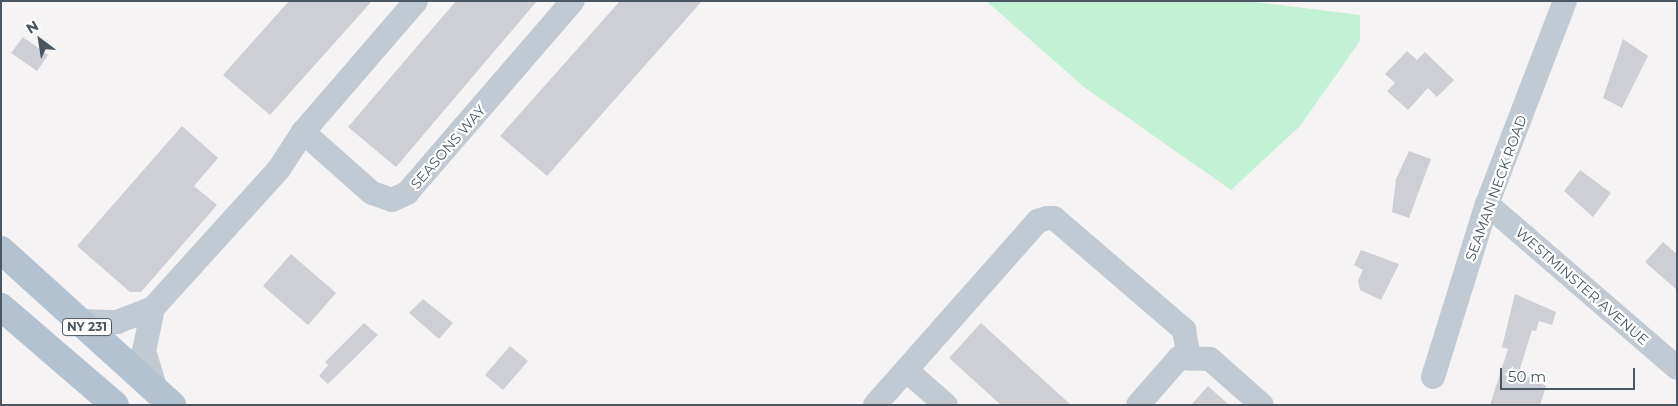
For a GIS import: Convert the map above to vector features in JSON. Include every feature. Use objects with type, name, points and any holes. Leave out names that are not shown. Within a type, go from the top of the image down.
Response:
[{"type":"main road","name":"NY 231","points":[[1,250],[164,398]]},
{"type":"main road","name":"NY 231","points":[[1,307],[115,405]]},
{"type":"street","points":[[80,321],[117,322],[153,308],[279,168],[303,132],[416,1]]},
{"type":"street","name":"SEASONS WAY","points":[[303,132],[372,193],[392,200],[407,193],[573,1]]},
{"type":"street","name":"SEAMAN NECK ROAD","points":[[1433,377],[1488,204],[1560,4]]},
{"type":"street","name":"WESTMINSTER AVENUE","points":[[1488,204],[1677,368]]},
{"type":"street","points":[[875,405],[1038,221],[1047,218],[1054,218],[1184,330],[1190,359]]},
{"type":"street","points":[[153,308],[144,351],[164,398]]},
{"type":"street","points":[[1138,405],[1179,358],[1210,359],[1262,405]]},
{"type":"street","points":[[906,370],[946,405]]},
{"type":"green space","points":[[986,1],[1247,1],[1360,15],[1360,41],[1300,126],[1231,190],[1084,87]]},
{"type":"building","points":[[289,1],[372,1],[270,115],[223,75]]},
{"type":"building","points":[[456,1],[537,1],[396,167],[348,127]]},
{"type":"building","points":[[620,1],[702,1],[547,176],[500,136]]},
{"type":"building","points":[[23,37],[48,55],[37,71],[11,53]]},
{"type":"building","points":[[1623,39],[1648,56],[1622,108],[1603,98]]},
{"type":"building","points":[[1407,51],[1417,60],[1425,52],[1454,80],[1437,97],[1428,88],[1408,110],[1387,91],[1395,83],[1385,74]]},
{"type":"building","points":[[182,126],[218,158],[194,186],[217,205],[141,292],[130,292],[77,246]]},
{"type":"building","points":[[1409,151],[1431,159],[1409,218],[1392,212],[1396,179]]},
{"type":"building","points":[[1580,170],[1611,193],[1593,217],[1564,191]]},
{"type":"building","points":[[1663,242],[1677,254],[1677,290],[1645,262]]},
{"type":"building","points":[[1361,250],[1399,264],[1381,300],[1360,290],[1358,281],[1363,270],[1354,265]]},
{"type":"building","points":[[291,254],[336,293],[308,325],[263,286]]},
{"type":"building","points":[[1515,294],[1556,312],[1552,325],[1539,321],[1536,331],[1532,330],[1519,372],[1546,386],[1540,405],[1490,405],[1508,349],[1502,347]]},
{"type":"building","points":[[423,299],[453,323],[439,339],[409,313]]},
{"type":"building","points":[[364,323],[378,335],[328,384],[319,376],[328,365],[325,362]]},
{"type":"building","points":[[981,323],[1071,405],[1001,405],[949,358]]},
{"type":"building","points":[[510,346],[528,361],[503,390],[485,375]]},
{"type":"building","points":[[1208,386],[1229,405],[1191,405]]}]
